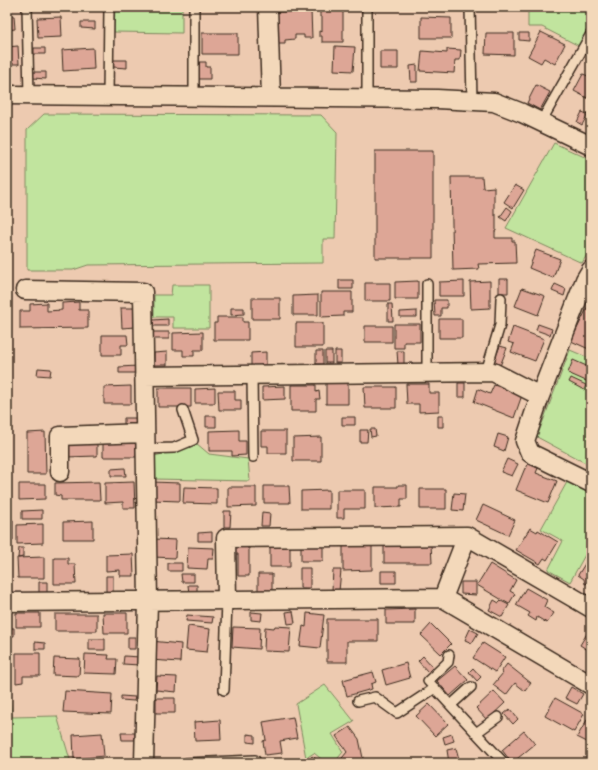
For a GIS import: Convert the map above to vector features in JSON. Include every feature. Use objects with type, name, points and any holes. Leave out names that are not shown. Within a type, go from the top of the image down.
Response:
[{"type":"street","points":[[268,7],[271,97]]},
{"type":"street","points":[[7,95],[367,98],[494,102],[541,122],[591,146]]},
{"type":"street","points":[[589,278],[540,396],[525,442],[530,453],[591,483]]},
{"type":"street","points":[[25,290],[142,292],[148,601],[144,763]]},
{"type":"street","points":[[144,376],[493,372],[540,396]]},
{"type":"street","points":[[60,472],[60,436],[145,441]]},
{"type":"street","points":[[227,600],[226,538],[468,536],[591,608]]},
{"type":"street","points":[[444,598],[468,536]]},
{"type":"street","points":[[7,602],[444,598],[591,685]]},
{"type":"lane","points":[[27,7],[29,96]]},
{"type":"lane","points":[[108,96],[109,7]]},
{"type":"lane","points":[[194,7],[194,97]]},
{"type":"lane","points":[[367,7],[367,98]]},
{"type":"lane","points":[[470,7],[472,101]]},
{"type":"lane","points":[[541,122],[591,34]]},
{"type":"lane","points":[[427,284],[427,373]]},
{"type":"lane","points":[[486,372],[500,325],[501,298]]},
{"type":"lane","points":[[252,375],[254,457]]},
{"type":"lane","points":[[145,441],[174,448],[193,440],[184,410]]},
{"type":"lane","points":[[224,690],[227,600]]},
{"type":"lane","points":[[449,655],[448,662],[428,681],[504,763]]},
{"type":"lane","points":[[451,705],[471,687]]},
{"type":"lane","points":[[358,701],[375,697],[397,713],[435,688]]},
{"type":"lane","points":[[476,733],[498,717]]},
{"type":"lane","points":[[187,763],[255,760]]},
{"type":"green space","points":[[115,7],[182,7],[182,33],[114,32]]},
{"type":"green space","points":[[528,7],[591,7],[591,25],[579,46],[542,27],[528,27]]},
{"type":"green space","points":[[44,114],[321,115],[337,132],[335,239],[323,239],[323,263],[88,265],[73,270],[27,270],[27,130]]},
{"type":"green space","points":[[554,143],[591,160],[591,248],[582,263],[506,228]]},
{"type":"green space","points":[[172,285],[209,285],[209,328],[173,328],[173,317],[154,317],[154,295],[171,295]]},
{"type":"green space","points":[[570,350],[591,359],[591,466],[537,437]]},
{"type":"green space","points":[[196,443],[209,454],[248,459],[250,481],[154,479],[154,456],[176,451]]},
{"type":"green space","points":[[571,475],[591,487],[591,544],[570,582],[548,570],[563,541],[541,529]]},
{"type":"green space","points":[[325,685],[354,721],[332,734],[343,752],[334,763],[326,763],[314,753],[306,758],[296,704]]},
{"type":"green space","points":[[9,689],[12,717],[57,716],[71,763],[7,763],[7,690]]},
{"type":"building","points":[[322,7],[343,7],[343,42],[322,42],[322,36],[319,36],[319,31],[322,32],[322,17],[320,17],[320,11],[322,11]]},
{"type":"building","points":[[479,7],[518,7],[518,10],[479,10]]},
{"type":"building","points":[[311,11],[312,38],[304,38],[304,35],[295,35],[295,39],[285,40],[285,44],[276,44],[275,12]]},
{"type":"building","points":[[7,16],[14,16],[15,29],[7,30]]},
{"type":"building","points":[[61,17],[62,37],[38,38],[37,18]]},
{"type":"building","points":[[421,17],[451,18],[451,38],[421,38]]},
{"type":"building","points":[[81,22],[95,22],[95,29],[81,28]]},
{"type":"building","points":[[541,32],[565,44],[555,64],[544,58],[541,63],[528,56]]},
{"type":"building","points":[[202,33],[238,33],[238,54],[202,54]]},
{"type":"building","points":[[486,33],[514,33],[514,55],[485,54]]},
{"type":"building","points":[[519,33],[529,33],[529,41],[519,40]]},
{"type":"building","points":[[18,46],[19,64],[7,64],[7,47]]},
{"type":"building","points":[[335,46],[355,47],[353,71],[334,70]]},
{"type":"building","points":[[34,48],[45,48],[45,54],[34,54]]},
{"type":"building","points":[[93,48],[94,69],[63,71],[62,50]]},
{"type":"building","points":[[447,49],[461,50],[460,60],[455,60],[454,73],[420,71],[422,51],[447,53]]},
{"type":"building","points":[[380,51],[398,51],[398,69],[380,69]]},
{"type":"building","points":[[113,60],[127,60],[127,68],[113,67]]},
{"type":"building","points":[[196,62],[206,62],[206,67],[210,67],[210,79],[196,79]]},
{"type":"building","points":[[417,65],[417,82],[411,82],[410,66]]},
{"type":"building","points":[[33,72],[46,72],[46,79],[33,78]]},
{"type":"building","points":[[583,74],[591,77],[591,100],[574,91]]},
{"type":"building","points":[[536,85],[550,92],[540,110],[527,103]]},
{"type":"building","points":[[582,112],[588,114],[582,125],[577,122]]},
{"type":"building","points":[[375,151],[433,151],[433,258],[375,258]]},
{"type":"building","points":[[451,177],[482,177],[483,188],[494,187],[494,215],[496,215],[495,238],[512,238],[512,241],[515,241],[516,263],[478,264],[479,269],[453,270]]},
{"type":"building","points":[[515,185],[524,190],[513,208],[504,202]]},
{"type":"building","points":[[507,207],[512,211],[506,221],[500,217]]},
{"type":"building","points":[[536,250],[560,259],[553,278],[529,268]]},
{"type":"building","points":[[499,279],[508,279],[508,293],[499,293]]},
{"type":"building","points":[[339,280],[353,280],[353,289],[339,289]]},
{"type":"building","points":[[418,281],[418,299],[395,299],[395,282]]},
{"type":"building","points":[[464,281],[464,296],[439,296],[439,282]]},
{"type":"building","points":[[490,281],[490,308],[471,309],[470,282]]},
{"type":"building","points":[[365,283],[390,283],[390,301],[365,301]]},
{"type":"building","points":[[555,284],[566,289],[564,296],[552,291]]},
{"type":"building","points":[[522,288],[545,296],[538,315],[515,306]]},
{"type":"building","points":[[321,292],[352,292],[352,312],[343,312],[343,316],[321,317]]},
{"type":"building","points":[[318,295],[318,315],[293,315],[293,296]]},
{"type":"building","points":[[252,298],[280,298],[280,319],[252,319]]},
{"type":"building","points":[[434,300],[447,300],[447,308],[441,308],[441,316],[435,316]]},
{"type":"building","points":[[591,300],[591,350],[571,341]]},
{"type":"building","points":[[79,302],[79,310],[88,310],[88,328],[20,329],[20,311],[30,311],[30,304],[47,303],[47,311],[62,310],[62,303]]},
{"type":"building","points":[[388,304],[392,304],[393,321],[388,321]]},
{"type":"building","points":[[121,308],[134,308],[135,327],[122,328]]},
{"type":"building","points":[[231,308],[244,308],[244,314],[231,315]]},
{"type":"building","points":[[417,311],[417,317],[400,317],[400,312]]},
{"type":"building","points":[[217,317],[243,317],[243,322],[248,322],[248,340],[214,340],[214,323],[217,323]]},
{"type":"building","points":[[168,319],[168,326],[153,326],[153,320]]},
{"type":"building","points":[[439,319],[462,319],[462,338],[439,338]]},
{"type":"building","points":[[296,323],[323,323],[323,347],[296,347]]},
{"type":"building","points":[[394,324],[420,324],[420,342],[404,342],[404,348],[394,348]]},
{"type":"building","points":[[538,324],[552,329],[550,335],[536,330]]},
{"type":"building","points":[[365,326],[392,326],[392,342],[365,342]]},
{"type":"building","points":[[513,327],[544,339],[535,361],[511,352],[514,344],[508,342]]},
{"type":"building","points":[[153,332],[169,332],[169,339],[153,339]]},
{"type":"building","points":[[203,332],[203,350],[194,350],[194,356],[183,356],[183,350],[173,350],[173,333]]},
{"type":"building","points":[[102,335],[127,335],[128,345],[121,345],[121,355],[102,355]]},
{"type":"building","points":[[500,346],[507,348],[500,366],[493,363]]},
{"type":"building","points":[[316,351],[323,351],[323,364],[316,364]]},
{"type":"building","points":[[325,351],[332,351],[332,363],[325,363]]},
{"type":"building","points":[[335,351],[341,351],[341,363],[335,363]]},
{"type":"building","points":[[397,351],[404,351],[404,365],[398,365]]},
{"type":"building","points":[[167,352],[167,365],[154,365],[154,353]]},
{"type":"building","points":[[266,352],[266,367],[251,367],[251,353]]},
{"type":"building","points":[[573,360],[591,368],[586,381],[568,373]]},
{"type":"building","points":[[138,366],[138,373],[119,373],[119,367]]},
{"type":"building","points":[[38,368],[51,369],[50,376],[37,375]]},
{"type":"building","points":[[571,378],[586,385],[584,390],[569,382]]},
{"type":"building","points":[[348,382],[348,404],[326,404],[326,383]]},
{"type":"building","points":[[458,383],[465,383],[465,397],[458,397]]},
{"type":"building","points":[[406,384],[429,384],[429,393],[439,393],[439,411],[419,412],[419,404],[407,404]]},
{"type":"building","points":[[291,385],[316,385],[316,392],[319,391],[320,399],[316,399],[316,411],[291,411]]},
{"type":"building","points":[[494,385],[522,395],[514,418],[474,402],[478,389],[490,394]]},
{"type":"building","points":[[131,386],[131,404],[104,404],[104,387]]},
{"type":"building","points":[[285,386],[285,399],[262,400],[262,387]]},
{"type":"building","points":[[364,387],[396,387],[396,408],[365,408]]},
{"type":"building","points":[[158,388],[191,388],[191,407],[158,407]]},
{"type":"building","points":[[215,388],[215,403],[195,403],[195,389]]},
{"type":"building","points":[[218,391],[235,391],[235,400],[241,400],[241,410],[219,410]]},
{"type":"building","points":[[206,416],[216,416],[216,427],[206,427]]},
{"type":"building","points":[[438,416],[443,416],[443,427],[438,427]]},
{"type":"building","points":[[342,417],[355,417],[355,425],[342,425]]},
{"type":"building","points":[[124,418],[139,418],[139,425],[124,424]]},
{"type":"building","points":[[370,429],[375,429],[376,436],[371,437]]},
{"type":"building","points":[[239,430],[239,441],[246,441],[246,455],[232,456],[232,451],[209,451],[209,431]]},
{"type":"building","points":[[360,430],[368,430],[367,442],[360,442]]},
{"type":"building","points":[[261,431],[286,431],[286,453],[268,453],[268,446],[261,446]]},
{"type":"building","points":[[45,432],[46,474],[27,474],[27,433]]},
{"type":"building","points":[[498,434],[508,437],[504,451],[494,447]]},
{"type":"building","points":[[321,437],[321,461],[293,461],[293,438]]},
{"type":"building","points":[[136,439],[136,457],[103,457],[103,440]]},
{"type":"building","points":[[97,440],[97,456],[66,457],[66,441]]},
{"type":"building","points":[[507,459],[518,464],[512,476],[501,472]]},
{"type":"building","points":[[528,464],[538,468],[536,473],[557,481],[548,503],[516,490]]},
{"type":"building","points":[[125,468],[126,476],[111,476],[111,469]]},
{"type":"building","points":[[99,482],[100,500],[61,500],[61,496],[55,495],[55,483]]},
{"type":"building","points":[[134,482],[135,508],[123,508],[123,502],[105,503],[105,483]]},
{"type":"building","points":[[152,482],[180,483],[180,501],[152,500]]},
{"type":"building","points":[[19,484],[45,484],[45,499],[19,500]]},
{"type":"building","points":[[398,485],[407,485],[407,499],[401,499],[401,507],[375,508],[375,487],[398,487]]},
{"type":"building","points":[[264,486],[289,486],[290,503],[264,503]]},
{"type":"building","points":[[184,487],[217,488],[217,504],[183,503]]},
{"type":"building","points":[[228,487],[256,487],[256,506],[228,507]]},
{"type":"building","points":[[420,489],[446,489],[446,509],[420,509]]},
{"type":"building","points":[[329,490],[329,509],[301,509],[301,491]]},
{"type":"building","points":[[337,490],[365,490],[365,509],[344,509],[344,518],[337,518]]},
{"type":"building","points":[[454,493],[465,494],[463,511],[452,510]]},
{"type":"building","points":[[483,505],[515,520],[508,535],[476,520]]},
{"type":"building","points":[[42,510],[42,519],[22,519],[22,511]]},
{"type":"building","points":[[224,511],[231,511],[230,527],[224,527]]},
{"type":"building","points":[[262,512],[270,513],[269,526],[261,526]]},
{"type":"building","points":[[7,520],[13,520],[13,540],[7,540]]},
{"type":"building","points":[[93,521],[93,539],[63,539],[63,522]]},
{"type":"building","points":[[43,524],[43,543],[17,544],[17,525]]},
{"type":"building","points":[[530,528],[537,532],[538,530],[558,542],[547,560],[544,558],[540,564],[516,550]]},
{"type":"building","points":[[212,532],[212,541],[198,541],[198,533]]},
{"type":"building","points":[[154,539],[176,540],[175,558],[153,557]]},
{"type":"building","points":[[431,544],[432,563],[384,563],[384,545]]},
{"type":"building","points":[[372,545],[372,570],[343,571],[343,546]]},
{"type":"building","points":[[234,546],[247,546],[247,548],[249,548],[249,576],[238,576],[238,554],[234,554]]},
{"type":"building","points":[[270,546],[290,546],[290,567],[270,567]]},
{"type":"building","points":[[301,546],[323,546],[323,561],[301,561]]},
{"type":"building","points":[[188,547],[214,548],[213,559],[208,559],[207,569],[187,568]]},
{"type":"building","points":[[19,548],[23,548],[23,557],[18,558]]},
{"type":"building","points":[[133,554],[134,576],[120,576],[120,570],[106,571],[106,555]]},
{"type":"building","points":[[591,554],[591,582],[585,584],[584,579],[578,575]]},
{"type":"building","points":[[44,557],[44,578],[18,578],[17,558]]},
{"type":"building","points":[[54,558],[68,558],[68,564],[75,564],[76,584],[54,584]]},
{"type":"building","points":[[168,563],[182,563],[182,571],[168,571]]},
{"type":"building","points":[[490,564],[516,580],[510,591],[515,594],[509,604],[477,585]]},
{"type":"building","points":[[300,568],[310,568],[310,588],[300,588]]},
{"type":"building","points":[[333,570],[341,570],[339,591],[332,590]]},
{"type":"building","points":[[381,571],[396,571],[396,583],[381,583]]},
{"type":"building","points":[[181,574],[194,574],[194,582],[182,582]]},
{"type":"building","points":[[258,574],[272,574],[272,592],[258,591]]},
{"type":"building","points":[[106,576],[113,576],[113,592],[106,592]]},
{"type":"building","points":[[39,582],[47,582],[47,593],[39,593]]},
{"type":"building","points":[[461,582],[476,582],[476,595],[461,594]]},
{"type":"building","points":[[188,585],[197,585],[197,594],[189,594]]},
{"type":"building","points":[[526,588],[547,600],[544,607],[554,613],[547,623],[537,617],[536,621],[528,616],[530,613],[516,605]]},
{"type":"building","points":[[494,600],[499,603],[501,601],[509,605],[502,617],[489,610]]},
{"type":"building","points":[[415,609],[415,624],[386,624],[386,610]]},
{"type":"building","points":[[293,611],[295,623],[288,624],[286,612]]},
{"type":"building","points":[[251,612],[262,613],[261,621],[251,620]]},
{"type":"building","points":[[16,613],[40,613],[40,627],[16,627]]},
{"type":"building","points":[[103,613],[127,613],[127,633],[104,633]]},
{"type":"building","points":[[307,613],[324,615],[320,648],[300,646],[303,626],[306,627]]},
{"type":"building","points":[[55,614],[97,614],[97,631],[55,631]]},
{"type":"building","points":[[187,615],[213,617],[212,623],[186,621]]},
{"type":"building","points":[[7,616],[8,628],[14,628],[14,636],[7,636]]},
{"type":"building","points":[[327,619],[378,619],[378,641],[347,641],[347,662],[327,662]]},
{"type":"building","points":[[431,624],[451,644],[441,654],[421,635]]},
{"type":"building","points":[[188,626],[210,629],[207,652],[186,650]]},
{"type":"building","points":[[275,626],[291,627],[289,652],[264,651],[265,627],[274,628]]},
{"type":"building","points":[[233,627],[260,628],[259,649],[232,647]]},
{"type":"building","points":[[591,627],[591,652],[580,645]]},
{"type":"building","points":[[470,629],[478,633],[472,643],[465,640]]},
{"type":"building","points":[[128,637],[135,637],[135,649],[128,649]]},
{"type":"building","points":[[89,639],[105,639],[105,650],[89,650]]},
{"type":"building","points":[[151,641],[181,644],[180,662],[150,660]]},
{"type":"building","points":[[35,642],[45,643],[45,649],[35,649]]},
{"type":"building","points":[[483,643],[505,657],[495,672],[473,658]]},
{"type":"building","points":[[16,653],[40,653],[40,676],[23,676],[23,682],[16,683]]},
{"type":"building","points":[[85,654],[109,655],[108,659],[117,659],[116,674],[84,673]]},
{"type":"building","points":[[124,656],[140,657],[139,665],[123,664]]},
{"type":"building","points":[[423,656],[433,667],[428,672],[418,661]]},
{"type":"building","points":[[54,658],[80,659],[79,676],[53,675]]},
{"type":"building","points":[[406,663],[410,678],[386,685],[382,670]]},
{"type":"building","points":[[507,664],[531,683],[525,691],[515,683],[506,695],[493,685],[503,673],[501,672]]},
{"type":"building","points":[[455,666],[468,680],[450,696],[437,681]]},
{"type":"building","points":[[473,668],[481,677],[477,681],[469,672]]},
{"type":"building","points":[[373,672],[376,682],[371,684],[372,689],[347,696],[343,680]]},
{"type":"building","points":[[157,676],[177,677],[176,692],[156,690]]},
{"type":"building","points":[[571,687],[583,694],[577,704],[565,698]]},
{"type":"building","points":[[65,691],[112,694],[111,714],[63,712]]},
{"type":"building","points":[[494,691],[505,703],[487,720],[476,708]]},
{"type":"building","points":[[121,696],[135,697],[134,701],[121,700]]},
{"type":"building","points":[[156,698],[175,698],[175,713],[156,713]]},
{"type":"building","points":[[555,698],[584,714],[574,732],[545,716]]},
{"type":"building","points":[[429,704],[448,724],[435,736],[416,716]]},
{"type":"building","points":[[510,709],[518,719],[513,724],[504,714]]},
{"type":"building","points":[[591,713],[591,736],[587,742],[577,737]]},
{"type":"building","points":[[293,717],[297,738],[280,741],[282,753],[265,755],[263,741],[266,740],[263,722]]},
{"type":"building","points":[[220,720],[221,740],[195,741],[194,722]]},
{"type":"building","points":[[350,727],[359,739],[364,763],[338,763],[347,752],[336,736]]},
{"type":"building","points":[[524,731],[535,744],[512,763],[502,750]]},
{"type":"building","points":[[102,733],[104,756],[74,759],[73,735]]},
{"type":"building","points":[[121,733],[135,733],[135,740],[122,740]]},
{"type":"building","points":[[247,734],[255,735],[255,743],[247,742]]},
{"type":"building","points":[[452,734],[454,741],[445,744],[443,737]]},
{"type":"building","points":[[456,748],[460,763],[449,763],[447,750]]},
{"type":"building","points":[[312,756],[321,763],[307,763]]}]
